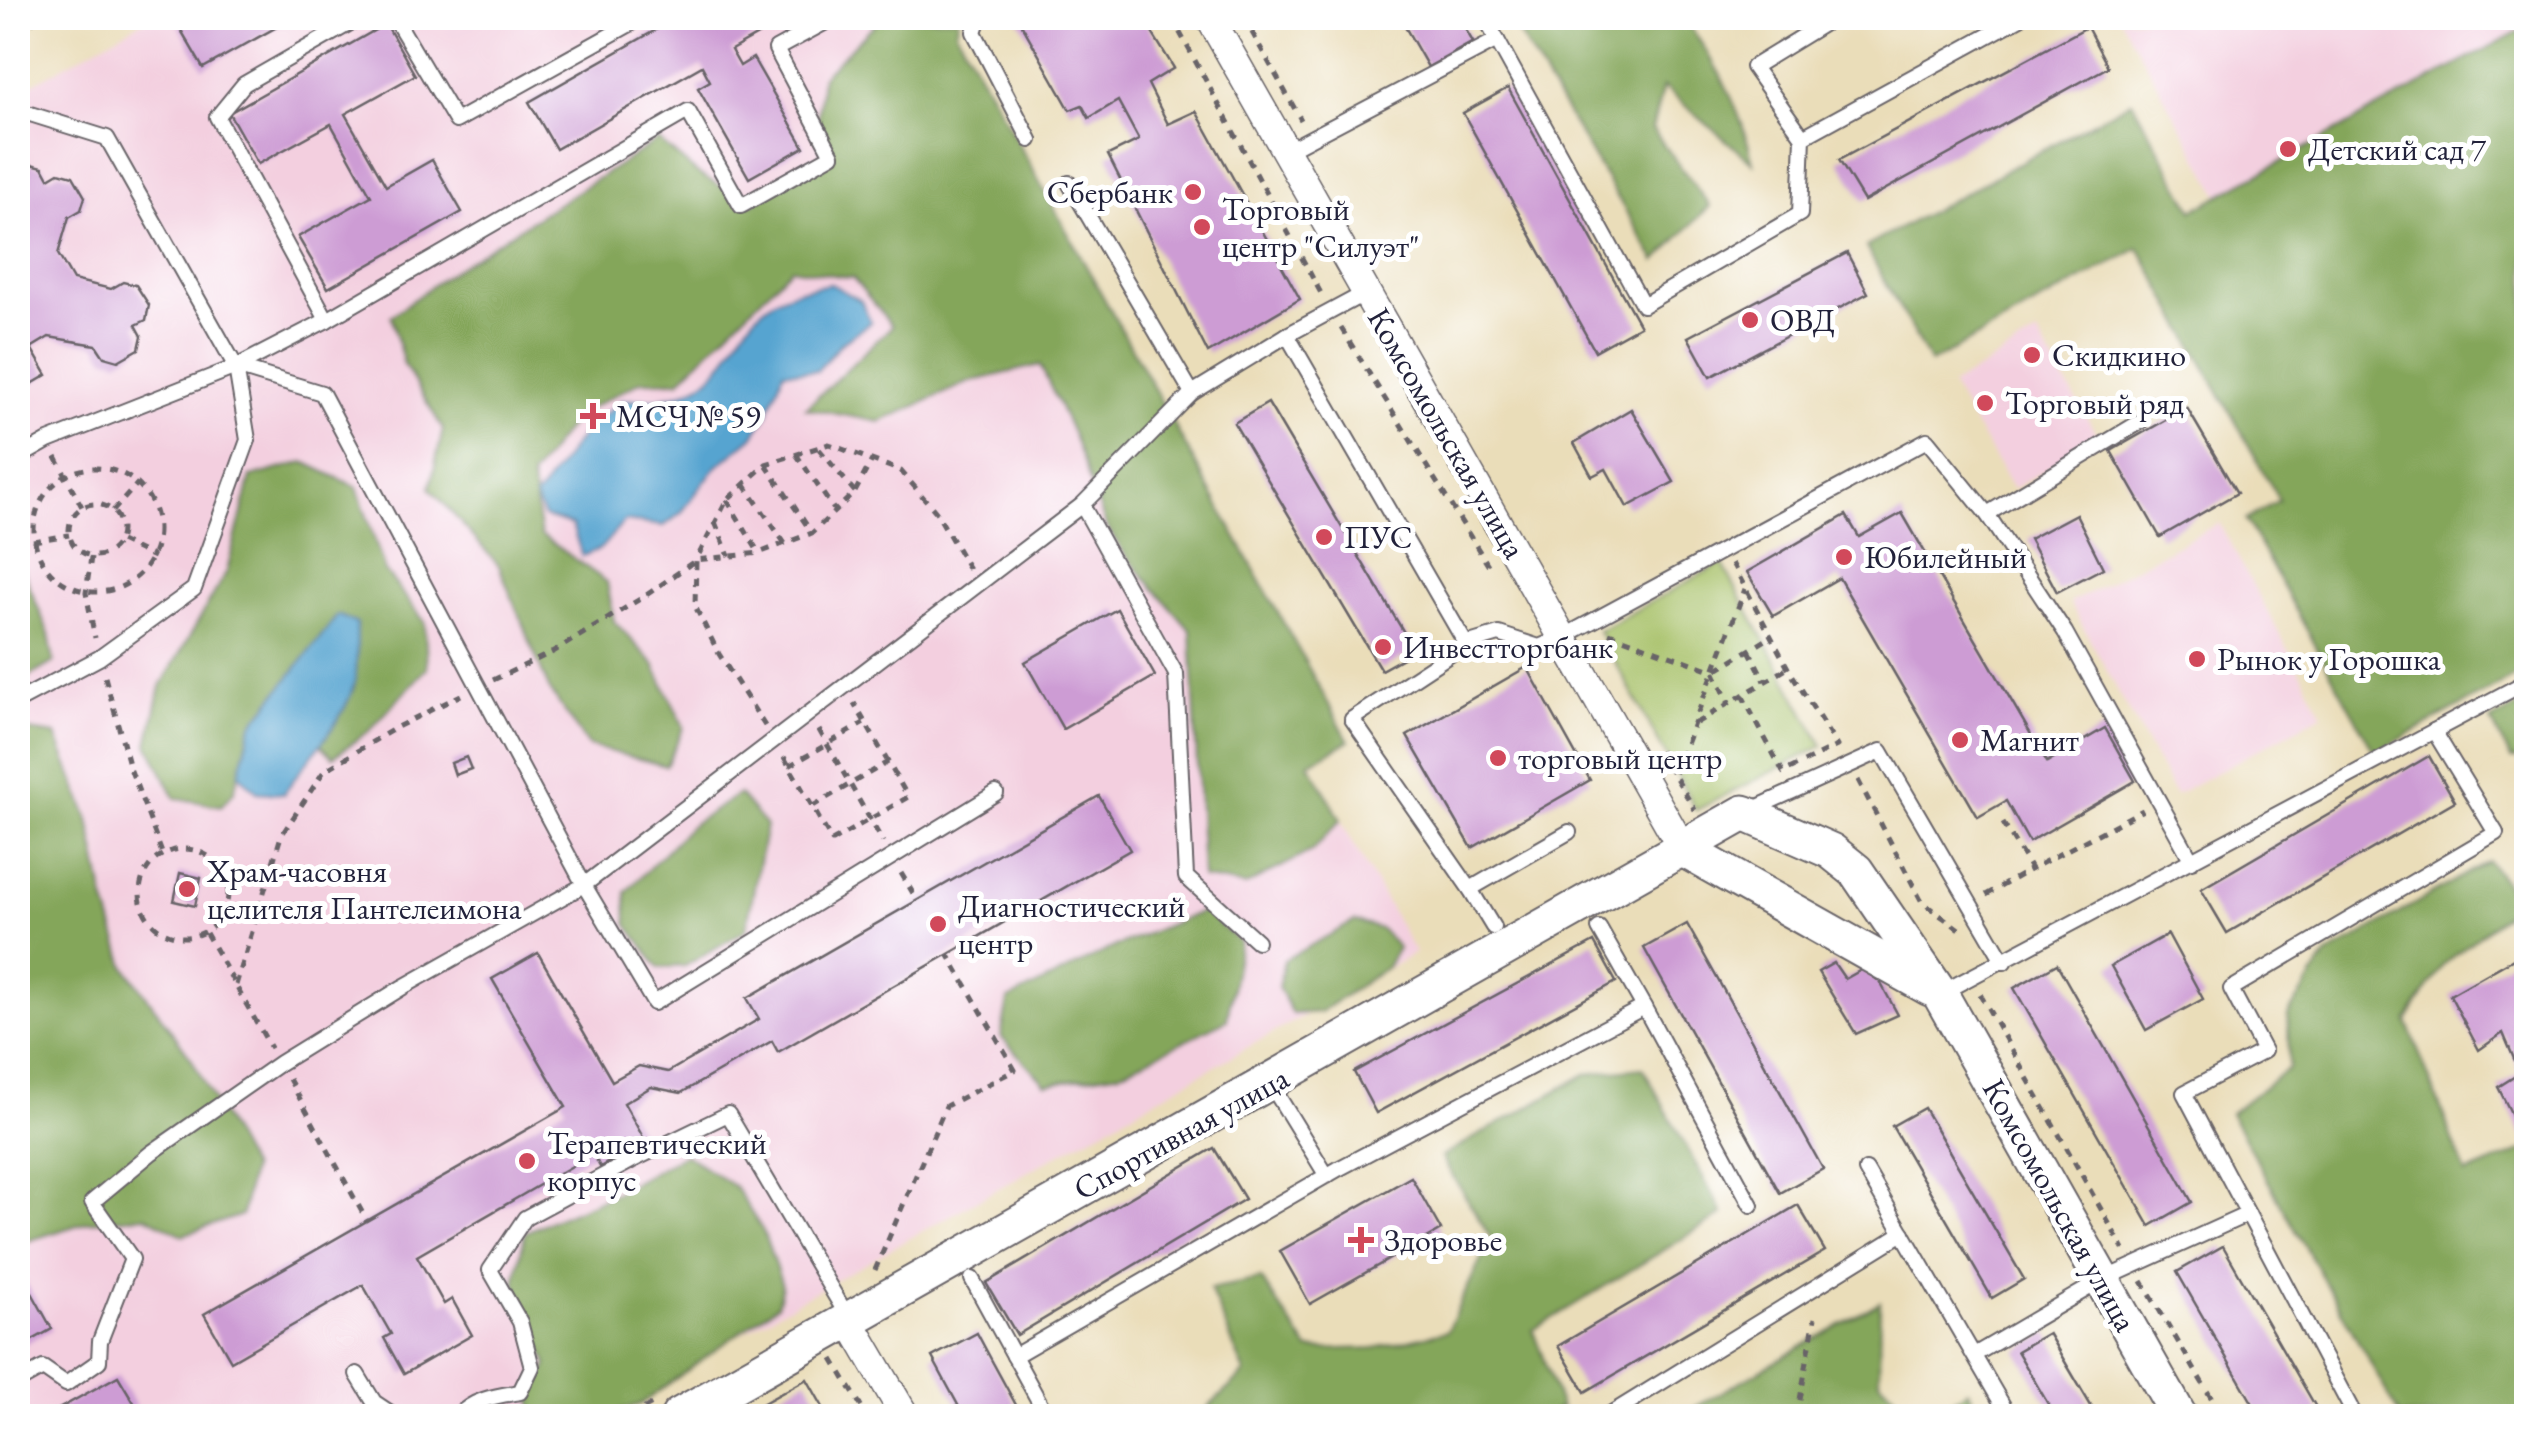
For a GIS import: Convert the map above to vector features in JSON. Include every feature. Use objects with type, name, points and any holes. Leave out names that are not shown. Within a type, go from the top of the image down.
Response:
[{"type":"street","name":"Комсомольская улица","points":[[1210,18],[1298,144],[1366,292],[1575,631],[1683,849]]},
{"type":"street","name":"Комсомольская улица","points":[[1744,814],[1831,851],[1856,872],[1956,986],[2117,1273],[2179,1416]]},
{"type":"street","points":[[1683,849],[1744,814]]},
{"type":"street","points":[[1683,849],[1832,933],[1956,986]]},
{"type":"street","name":"Спортивная улица","points":[[679,1416],[1683,849]]},
{"type":"street","points":[[1832,933],[1852,927],[1863,917],[1867,887]]},
{"type":"street","points":[[850,1320],[904,1416]]},
{"type":"lane","points":[[327,320],[218,117],[244,84],[359,18]]},
{"type":"lane","points":[[402,18],[396,20],[456,121],[641,18]]},
{"type":"lane","points":[[18,458],[48,441],[236,367],[327,320],[688,111],[741,206],[832,155],[776,49],[833,18]]},
{"type":"lane","points":[[978,18],[974,32],[1030,140]]},
{"type":"lane","points":[[1485,18],[1642,305],[1800,214],[1802,137],[1753,67],[1833,18]]},
{"type":"lane","points":[[1802,137],[2020,18]]},
{"type":"lane","points":[[1298,144],[1497,40]]},
{"type":"lane","points":[[18,118],[27,113],[107,138],[236,367],[248,440],[194,589],[99,658],[18,701]]},
{"type":"lane","points":[[1069,183],[1192,394]]},
{"type":"lane","points":[[18,1382],[43,1368],[66,1384],[98,1361],[100,1341],[132,1259],[92,1202],[151,1153],[280,1063],[403,987],[584,886],[1082,505],[1192,394],[1366,292]]},
{"type":"lane","points":[[1287,335],[1466,644]]},
{"type":"lane","points":[[236,367],[322,393],[584,886],[654,1003],[996,793]]},
{"type":"lane","points":[[1988,514],[2140,422]]},
{"type":"lane","points":[[1493,927],[1352,719],[1466,644],[1499,634],[1540,647],[1575,631],[1927,440],[1988,514],[2065,632],[2192,860]]},
{"type":"lane","points":[[1082,505],[1176,674],[1186,877],[1257,941]]},
{"type":"lane","points":[[1956,986],[2526,682]]},
{"type":"lane","points":[[2355,1416],[2184,1093],[2264,1051],[2231,989],[2496,834],[2434,731]]},
{"type":"lane","points":[[1744,814],[1881,752],[2004,962]]},
{"type":"lane","points":[[1470,889],[1569,832]]},
{"type":"lane","points":[[1600,928],[1751,1205]]},
{"type":"lane","points":[[1014,1356],[1327,1176],[1644,1007]]},
{"type":"lane","points":[[1270,1083],[1327,1176]]},
{"type":"lane","points":[[458,1416],[468,1405],[520,1392],[532,1368],[520,1322],[490,1270],[525,1218],[728,1114],[850,1320]]},
{"type":"lane","points":[[1866,1170],[2009,1416]]},
{"type":"lane","points":[[1974,1356],[2117,1273],[2248,1214]]},
{"type":"lane","points":[[1606,1416],[1903,1234]]},
{"type":"lane","points":[[972,1278],[1047,1416]]},
{"type":"lane","points":[[357,1374],[374,1402],[395,1416]]},
{"type":"path","points":[[18,30],[41,18]]},
{"type":"path","points":[[1172,18],[1331,311],[1498,580]]},
{"type":"path","points":[[1244,18],[1298,144]]},
{"type":"path","points":[[48,441],[82,507]]},
{"type":"path","points":[[844,687],[908,797],[832,841],[719,654],[695,606],[696,560],[727,500],[766,464],[830,444],[901,471],[936,512],[978,585]]},
{"type":"path","points":[[818,448],[856,492]]},
{"type":"path","points":[[796,454],[835,512]]},
{"type":"path","points":[[236,985],[281,836],[324,771],[396,727],[553,652],[696,560],[758,553],[812,533],[856,492],[872,460]]},
{"type":"path","points":[[766,464],[812,533]]},
{"type":"path","points":[[106,467],[139,482],[158,515],[154,557],[126,587],[86,593],[51,575],[33,541],[40,500],[65,474],[106,467]]},
{"type":"path","points":[[114,511],[139,482]]},
{"type":"path","points":[[744,484],[786,545]]},
{"type":"path","points":[[727,500],[758,553]]},
{"type":"path","points":[[100,504],[114,511],[122,524],[120,542],[108,554],[91,557],[76,549],[69,535],[72,518],[82,507],[100,504]]},
{"type":"path","points":[[716,522],[729,556]]},
{"type":"path","points":[[33,541],[69,535]]},
{"type":"path","points":[[120,542],[154,557]]},
{"type":"path","points":[[1724,550],[1788,668],[1837,746],[1766,780]]},
{"type":"path","points":[[91,557],[86,593],[99,658],[130,768],[162,853]]},
{"type":"path","points":[[1674,775],[1745,589]]},
{"type":"path","points":[[1575,631],[1714,671],[1771,638]]},
{"type":"path","points":[[1749,650],[1766,682]]},
{"type":"path","points":[[1694,724],[1788,668]]},
{"type":"path","points":[[1714,671],[1729,703]]},
{"type":"path","points":[[1742,696],[1783,772]]},
{"type":"path","points":[[809,714],[917,900]]},
{"type":"path","points":[[789,766],[865,722]]},
{"type":"path","points":[[1655,742],[1697,813]]},
{"type":"path","points":[[812,806],[888,762]]},
{"type":"path","points":[[1849,764],[1922,902],[2004,962]]},
{"type":"path","points":[[1972,902],[2159,802]]},
{"type":"path","points":[[2003,823],[2031,869]]},
{"type":"path","points":[[197,849],[224,871],[228,906],[206,933],[171,937],[144,916],[140,880],[162,853],[197,849]]},
{"type":"path","points":[[887,1272],[870,1282],[946,1106],[1016,1070],[948,954]]},
{"type":"path","points":[[1956,986],[2117,1273],[2222,1416]]},
{"type":"path","points":[[1798,1416],[1815,1318]]},
{"type":"path","points":[[832,1357],[867,1416]]},
{"type":"shaded area","name":"МСЧ № 59","points":[[148,18],[959,18],[956,31],[1349,741],[1309,764],[1415,953],[595,1416],[250,1416],[245,1406],[230,1416],[18,1416],[18,92]]},
{"type":"shaded area","name":"Детский сад 7","points":[[2120,18],[2526,18],[2526,72],[2237,226]]},
{"type":"shaded area","points":[[2037,334],[2099,438],[2013,489],[1951,386]]},
{"type":"shaded area","name":"Рынок у Горошка","points":[[2219,523],[2323,714],[2175,795],[2070,603]]},
{"type":"green space","points":[[881,18],[959,18],[956,31],[1349,741],[1309,763],[1341,820],[1313,850],[1245,886],[1202,878],[1191,631],[1125,555],[1106,526],[1073,435],[1040,365],[969,382],[880,422],[806,408],[892,326],[853,278],[791,268],[679,381],[641,381],[576,416],[531,477],[541,535],[607,582],[614,621],[654,664],[684,727],[666,766],[588,746],[549,689],[499,566],[430,488],[443,429],[404,365],[391,316],[452,271],[658,140],[698,174],[753,203],[821,163],[822,139],[817,123],[822,76]]},
{"type":"green space","points":[[1509,18],[1684,18],[1707,53],[1734,104],[1753,163],[1663,87],[1652,129],[1710,206],[1656,261]]},
{"type":"green space","points":[[2526,27],[2526,670],[2375,753],[2246,520],[2279,500],[2139,248],[1930,363],[1866,247],[2132,101],[2193,210]]},
{"type":"green space","points":[[304,462],[357,487],[385,571],[425,622],[427,668],[369,731],[333,757],[321,745],[354,687],[357,625],[338,615],[252,725],[234,792],[221,806],[175,798],[148,744],[161,686],[227,571],[251,477]]},
{"type":"green space","points":[[18,558],[49,634],[54,662],[18,683]]},
{"type":"green space","points":[[1722,563],[1823,746],[1696,810],[1598,631]]},
{"type":"green space","points":[[2526,702],[2526,759],[2511,759],[2491,721]]},
{"type":"green space","points":[[22,730],[56,735],[89,819],[105,899],[125,966],[191,1058],[251,1169],[242,1215],[183,1235],[145,1216],[87,1222],[18,1244],[18,733]]},
{"type":"green space","points":[[739,794],[766,826],[746,930],[685,966],[659,968],[627,924],[626,892],[690,826]]},
{"type":"green space","points":[[2488,861],[2520,902],[2442,966],[2407,1021],[2466,1174],[2526,1149],[2526,1416],[2400,1416],[2230,1113],[2289,1068],[2288,1015],[2326,956]]},
{"type":"green space","points":[[1203,911],[1240,942],[1227,1020],[1121,1072],[1046,1084],[1001,1037],[1008,1000],[1112,948]]},
{"type":"green space","points":[[1355,921],[1381,929],[1398,948],[1387,967],[1320,1012],[1292,1014],[1278,987],[1284,960]]},
{"type":"green space","points":[[1643,1068],[1723,1214],[1533,1330],[1561,1408],[1544,1416],[1199,1416],[1245,1373],[1210,1289],[1261,1279],[1309,1350],[1375,1348],[1447,1331],[1491,1238],[1441,1157],[1586,1074]]},
{"type":"green space","points":[[685,1154],[735,1187],[763,1231],[782,1285],[777,1305],[641,1404],[603,1416],[535,1416],[531,1398],[548,1365],[515,1282],[525,1232],[613,1194]]},
{"type":"green space","points":[[1880,1302],[1879,1380],[1917,1416],[1680,1416]]},
{"type":"green space","points":[[1968,1390],[1983,1416],[1928,1416]]},
{"type":"water","points":[[831,284],[861,301],[871,322],[841,343],[817,371],[784,371],[766,417],[753,437],[715,468],[681,513],[664,526],[625,521],[600,549],[582,556],[572,525],[544,517],[535,498],[587,428],[622,400],[679,394],[703,382],[766,306],[789,294]]},
{"type":"water","points":[[338,615],[357,624],[356,673],[347,702],[284,794],[257,792],[239,774],[252,725]]},
{"type":"building","points":[[192,18],[293,18],[203,68],[178,25]]},
{"type":"building","points":[[677,18],[788,18],[731,50],[740,66],[753,58],[804,147],[749,178],[698,88],[710,81],[702,66],[556,149],[529,102]]},
{"type":"building","name":"Торговый центр \"Силуэт\"","points":[[1018,18],[1143,18],[1174,68],[1148,84],[1168,124],[1196,111],[1300,299],[1208,353],[1108,155],[1139,140],[1118,101],[1089,118],[1082,105],[1070,110]]},
{"type":"building","points":[[1400,18],[1459,18],[1473,42],[1428,67]]},
{"type":"building","points":[[386,24],[415,75],[345,114],[386,186],[432,160],[462,212],[328,288],[298,237],[371,196],[331,124],[258,164],[229,113]]},
{"type":"building","points":[[2087,27],[2108,67],[1864,201],[1839,160]]},
{"type":"building","points":[[1508,88],[1640,326],[1595,351],[1463,113]]},
{"type":"building","points":[[31,164],[43,167],[49,178],[59,172],[73,176],[85,197],[81,210],[69,217],[58,254],[73,280],[111,289],[123,282],[136,285],[149,305],[146,320],[136,325],[142,336],[139,349],[118,361],[104,357],[96,345],[49,337],[31,348],[47,375],[18,392],[18,171]]},
{"type":"building","points":[[1847,253],[1868,293],[1710,377],[1688,337]]},
{"type":"building","name":"ПУС","points":[[1268,403],[1415,651],[1381,670],[1234,423]]},
{"type":"building","points":[[2187,408],[2237,493],[2160,537],[2111,451]]},
{"type":"building","points":[[1631,409],[1674,482],[1627,507],[1606,469],[1592,476],[1574,443]]},
{"type":"building","points":[[1902,513],[2047,762],[2105,728],[2135,781],[2029,842],[2006,801],[1978,817],[1839,578],[1773,616],[1747,572],[1846,515],[1859,537]]},
{"type":"building","points":[[2076,514],[2103,568],[2057,592],[2029,539]]},
{"type":"building","points":[[1117,609],[1155,676],[1063,729],[1025,662]]},
{"type":"building","name":"торговый центр","points":[[1527,667],[1590,780],[1472,848],[1407,736]]},
{"type":"building","points":[[2429,756],[2455,801],[2227,933],[2201,889]]},
{"type":"building","points":[[466,757],[471,769],[455,775],[451,763]]},
{"type":"building","points":[[1099,796],[1130,850],[778,1052],[772,1041],[681,1093],[651,1087],[624,1103],[645,1141],[600,1167],[593,1154],[417,1256],[444,1304],[452,1299],[472,1335],[404,1374],[384,1338],[391,1334],[363,1285],[231,1361],[204,1314],[566,1107],[492,979],[538,953],[612,1081],[639,1066],[668,1072],[759,1019],[747,998]]},
{"type":"building","name":"Храм-часовня целителя Пантелеимона","points":[[180,873],[201,878],[195,906],[174,901]]},
{"type":"building","points":[[1687,924],[1823,1169],[1780,1193],[1644,948]]},
{"type":"building","points":[[2168,934],[2203,999],[2146,1030],[2111,966]]},
{"type":"building","points":[[1594,942],[1616,982],[1376,1113],[1354,1072]]},
{"type":"building","points":[[2526,952],[2523,1137],[2498,1087],[2520,1073],[2503,1033],[2479,1050],[2450,995]]},
{"type":"building","points":[[1834,963],[1845,979],[1863,969],[1880,982],[1898,1015],[1856,1034],[1818,972]]},
{"type":"building","points":[[2057,964],[2192,1202],[2150,1226],[2014,988]]},
{"type":"building","points":[[1924,1108],[2024,1279],[1992,1298],[1892,1126]]},
{"type":"building","points":[[1214,1148],[1245,1199],[1017,1335],[986,1283]]},
{"type":"building","name":"Здоровье","points":[[1411,1177],[1441,1230],[1310,1304],[1280,1251]]},
{"type":"building","points":[[1798,1205],[1825,1251],[1585,1392],[1558,1346]]},
{"type":"building","points":[[2223,1246],[2321,1416],[2260,1416],[2177,1272]]},
{"type":"building","points":[[26,1282],[52,1329],[18,1348],[18,1287]]},
{"type":"building","points":[[977,1333],[1022,1416],[964,1416],[932,1357]]},
{"type":"building","points":[[2048,1333],[2097,1416],[2055,1416],[2017,1351]]},
{"type":"building","points":[[118,1376],[136,1406],[117,1416],[46,1416]]},
{"type":"building","points":[[807,1379],[828,1416],[740,1416]]},
{"type":"place","name":"Детский сад 7","points":[[2288,149]]},
{"type":"place","name":"Сбербанк","points":[[1193,192]]},
{"type":"place","name":"Торговый центр \"Силуэт\"","points":[[1202,227]]},
{"type":"place","name":"ОВД","points":[[1750,320]]},
{"type":"place","name":"Скидкино","points":[[2032,355]]},
{"type":"place","name":"Торговый ряд","points":[[1985,403]]},
{"type":"place","name":"МСЧ № 59","points":[[593,416]]},
{"type":"place","name":"ПУС","points":[[1324,537]]},
{"type":"place","name":"Юбилейный","points":[[1844,557]]},
{"type":"place","name":"Инвестторгбанк","points":[[1383,647]]},
{"type":"place","name":"Рынок у Горошка","points":[[2197,659]]},
{"type":"place","name":"Магнит","points":[[1960,740]]},
{"type":"place","name":"торговый центр","points":[[1498,758]]},
{"type":"place","name":"Храм-часовня целителя Пантелеимона","points":[[187,889]]},
{"type":"place","name":"Диагностический центр","points":[[938,924]]},
{"type":"place","name":"Терапевтический корпус","points":[[527,1161]]},
{"type":"place","name":"Здоровье","points":[[1361,1240]]}]
